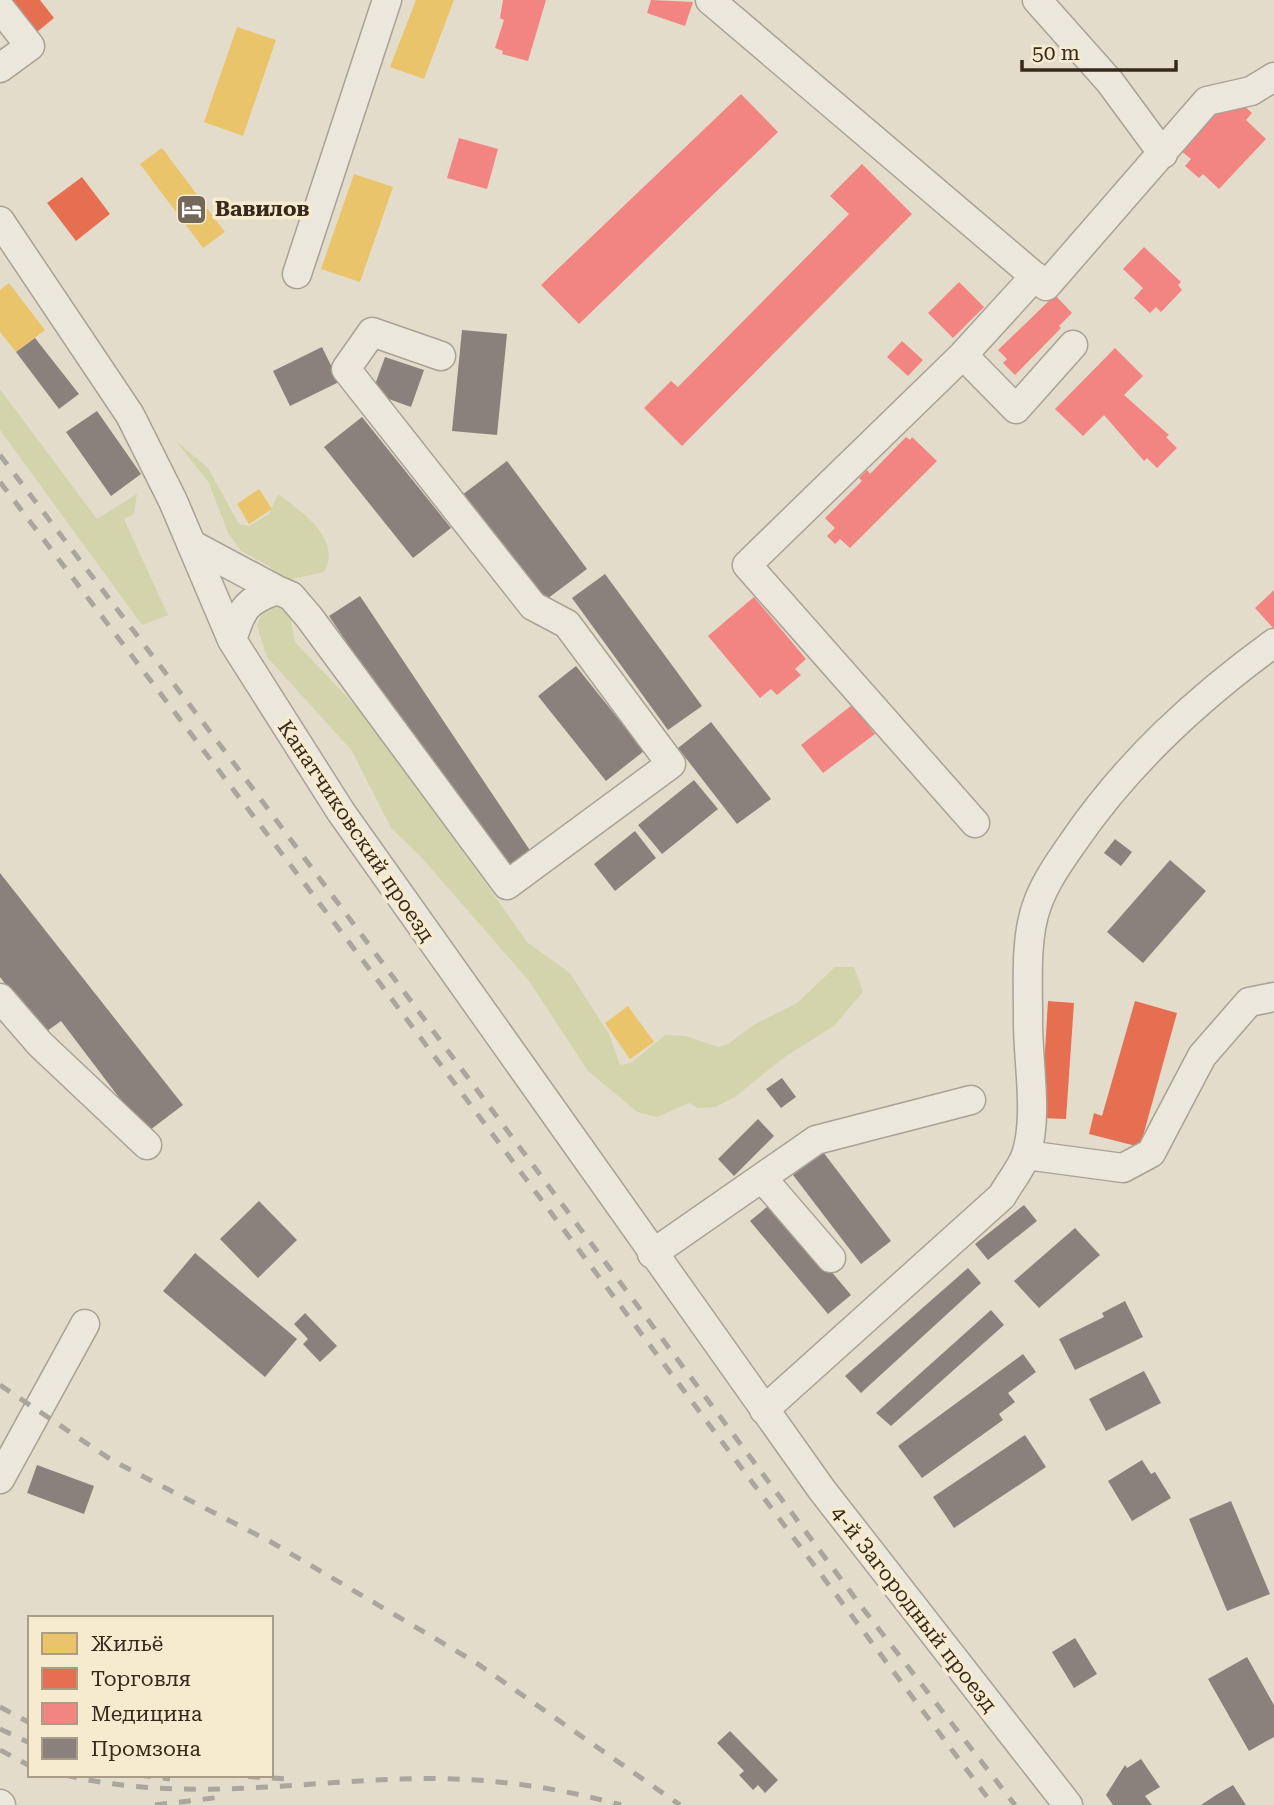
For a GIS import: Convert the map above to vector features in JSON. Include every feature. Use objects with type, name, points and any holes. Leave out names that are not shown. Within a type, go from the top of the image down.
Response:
[{"type":"street","points":[[297,274],[387,0]]},
{"type":"street","points":[[710,0],[1046,286],[1163,155],[1207,101],[1251,91],[1274,77]]},
{"type":"street","points":[[1037,0],[1110,82],[1163,155]]},
{"type":"street","points":[[0,68],[30,46],[4,20]]},
{"type":"street","name":"Канатчиковский проезд","points":[[0,221],[130,415],[191,544],[232,640],[341,812],[764,1410]]},
{"type":"street","points":[[975,823],[747,565],[963,355],[1035,276]]},
{"type":"street","points":[[191,544],[291,596],[507,885],[670,764],[566,624],[533,606],[346,369],[372,332],[441,356]]},
{"type":"street","points":[[963,355],[1016,409],[1073,345]]},
{"type":"street","points":[[232,640],[241,612],[255,598],[277,590]]},
{"type":"street","points":[[764,1410],[789,1391],[1002,1196],[1026,1155],[1030,1122],[1028,1017],[1032,926],[1037,904],[1054,870],[1113,787],[1151,746],[1223,680],[1274,643]]},
{"type":"street","points":[[1026,1155],[1123,1168],[1151,1153],[1202,1055],[1249,1002],[1274,997]]},
{"type":"street","points":[[0,998],[40,1044],[147,1145]]},
{"type":"street","points":[[652,1254],[764,1179],[816,1140],[971,1100]]},
{"type":"street","points":[[764,1179],[831,1258]]},
{"type":"street","points":[[0,1479],[85,1324]]},
{"type":"street","name":"4-й Загородный проезд","points":[[764,1410],[822,1490],[1068,1805]]},
{"type":"green space","points":[[0,389],[97,519],[137,494],[134,514],[124,519],[168,615],[142,625],[0,430]]},
{"type":"green space","points":[[176,441],[208,468],[239,524],[249,526],[269,514],[278,494],[308,517],[324,537],[328,548],[324,572],[284,581],[269,566],[241,551],[228,533],[209,483]]},
{"type":"green space","points":[[274,598],[298,613],[291,621],[295,642],[369,720],[528,943],[570,973],[609,1034],[620,1065],[631,1063],[665,1035],[686,1036],[718,1047],[728,1044],[755,1024],[797,1003],[835,967],[854,967],[863,992],[834,1026],[786,1056],[735,1097],[715,1107],[698,1108],[689,1103],[657,1117],[637,1112],[588,1071],[529,981],[422,858],[391,828],[352,751],[267,657],[257,626],[261,615]]},
{"type":"building: Жильё","points":[[416,0],[454,0],[424,79],[390,67]]},
{"type":"building: Жильё","points":[[237,27],[276,40],[243,136],[204,122]]},
{"type":"building: Жильё","points":[[162,148],[225,232],[203,248],[140,164]]},
{"type":"building: Жильё","points":[[354,174],[393,187],[360,282],[321,269]]},
{"type":"building: Жильё","points":[[9,283],[45,330],[16,352],[0,332],[0,290]]},
{"type":"building: Жильё","points":[[259,489],[272,509],[249,524],[237,504]]},
{"type":"building: Жильё","points":[[628,1006],[654,1042],[630,1059],[605,1023]]},
{"type":"building: Торговля","points":[[12,0],[40,0],[54,18],[37,32]]},
{"type":"building: Торговля","points":[[82,177],[110,214],[76,241],[47,203]]},
{"type":"building: Торговля","points":[[1048,1001],[1074,1003],[1066,1119],[1041,1118]]},
{"type":"building: Торговля","points":[[1135,1001],[1177,1013],[1140,1147],[1089,1134],[1094,1113],[1102,1116]]},
{"type":"building: Медицина","points":[[503,0],[546,0],[528,61],[502,54],[503,51],[495,48],[504,20],[500,18]]},
{"type":"building: Медицина","points":[[651,0],[693,2],[685,26],[647,13]]},
{"type":"building: Медицина","points":[[741,94],[778,132],[579,324],[541,285]]},
{"type":"building: Медицина","points":[[1243,105],[1252,113],[1246,120],[1266,139],[1219,189],[1203,174],[1199,178],[1185,166],[1191,159],[1180,150],[1209,110]]},
{"type":"building: Медицина","points":[[459,138],[498,149],[487,189],[447,178]]},
{"type":"building: Медицина","points":[[862,164],[912,214],[682,446],[644,408],[671,381],[678,387],[849,214],[830,196]]},
{"type":"building: Медицина","points":[[1144,247],[1181,282],[1178,285],[1182,290],[1161,312],[1156,307],[1150,313],[1134,298],[1143,288],[1123,269]]},
{"type":"building: Медицина","points":[[959,282],[984,307],[953,338],[928,313]]},
{"type":"building: Медицина","points":[[1055,295],[1072,313],[1015,375],[1003,363],[1007,359],[998,350]]},
{"type":"building: Медицина","points":[[902,341],[923,360],[908,376],[887,357]]},
{"type":"building: Медицина","points":[[1115,348],[1143,376],[1124,395],[1169,435],[1166,437],[1177,448],[1157,468],[1147,458],[1144,461],[1104,415],[1083,436],[1055,409]]},
{"type":"building: Медицина","points":[[906,437],[910,440],[912,437],[937,461],[850,548],[840,539],[835,544],[827,536],[835,528],[825,518],[862,481],[859,478],[867,470],[870,474]]},
{"type":"building: Медицина","points":[[1274,590],[1274,629],[1255,608]]},
{"type":"building: Медицина","points":[[754,597],[806,659],[795,669],[801,675],[777,695],[771,689],[760,698],[708,636]]},
{"type":"building: Медицина","points":[[852,705],[875,734],[823,773],[801,745]]},
{"type":"building: Промзона","points":[[462,330],[507,334],[497,435],[452,431]]},
{"type":"building: Промзона","points":[[35,338],[79,394],[59,409],[16,352]]},
{"type":"building: Промзона","points":[[322,347],[339,382],[290,406],[273,371]]},
{"type":"building: Промзона","points":[[385,357],[424,370],[411,407],[372,393]]},
{"type":"building: Промзона","points":[[97,411],[141,474],[111,496],[66,432]]},
{"type":"building: Промзона","points":[[362,417],[451,528],[413,558],[324,447]]},
{"type":"building: Промзона","points":[[507,461],[587,569],[543,602],[462,495]]},
{"type":"building: Промзона","points":[[605,574],[702,706],[668,730],[572,598]]},
{"type":"building: Промзона","points":[[360,596],[533,855],[502,875],[329,616]]},
{"type":"building: Промзона","points":[[576,666],[644,751],[606,781],[538,696]]},
{"type":"building: Промзона","points":[[711,722],[771,799],[737,824],[678,748]]},
{"type":"building: Промзона","points":[[694,780],[718,809],[662,854],[638,825]]},
{"type":"building: Промзона","points":[[635,831],[656,858],[615,891],[594,864]]},
{"type":"building: Промзона","points":[[1115,839],[1132,852],[1121,866],[1104,853]]},
{"type":"building: Промзона","points":[[1170,860],[1206,891],[1143,963],[1107,932]]},
{"type":"building: Промзона","points":[[0,873],[183,1105],[146,1133],[61,1021],[43,1034],[0,977]]},
{"type":"building: Промзона","points":[[782,1078],[796,1097],[781,1108],[766,1089]]},
{"type":"building: Промзона","points":[[758,1119],[774,1136],[734,1176],[718,1159]]},
{"type":"building: Промзона","points":[[823,1152],[891,1241],[861,1264],[793,1175]]},
{"type":"building: Промзона","points":[[259,1201],[297,1240],[258,1278],[220,1239]]},
{"type":"building: Промзона","points":[[773,1202],[851,1295],[828,1314],[750,1221]]},
{"type":"building: Промзона","points":[[1024,1205],[1037,1221],[988,1260],[975,1244]]},
{"type":"building: Промзона","points":[[1075,1228],[1100,1255],[1039,1308],[1014,1281]]},
{"type":"building: Промзона","points":[[195,1253],[297,1339],[265,1377],[163,1291]]},
{"type":"building: Промзона","points":[[968,1268],[981,1283],[861,1393],[845,1376]]},
{"type":"building: Промзона","points":[[1125,1301],[1143,1337],[1075,1370],[1059,1339],[1104,1317],[1102,1313]]},
{"type":"building: Промзона","points":[[991,1310],[1004,1325],[891,1426],[876,1413]]},
{"type":"building: Промзона","points":[[305,1313],[337,1346],[320,1362],[303,1344],[308,1339],[294,1324]]},
{"type":"building: Промзона","points":[[1023,1354],[1036,1372],[1008,1393],[1015,1402],[999,1414],[1003,1420],[922,1478],[898,1446]]},
{"type":"building: Промзона","points":[[1144,1371],[1161,1403],[1106,1431],[1089,1399]]},
{"type":"building: Промзона","points":[[1025,1435],[1046,1467],[954,1528],[933,1497]]},
{"type":"building: Промзона","points":[[1142,1460],[1151,1474],[1155,1472],[1171,1498],[1132,1521],[1108,1481]]},
{"type":"building: Промзона","points":[[37,1465],[94,1486],[84,1514],[27,1493]]},
{"type":"building: Промзона","points":[[1231,1501],[1270,1594],[1227,1611],[1189,1519]]},
{"type":"building: Промзона","points":[[1075,1638],[1097,1674],[1074,1688],[1052,1652]]},
{"type":"building: Промзона","points":[[1247,1657],[1274,1705],[1274,1737],[1249,1751],[1208,1679]]},
{"type":"building: Промзона","points":[[730,1731],[778,1780],[765,1793],[758,1785],[753,1790],[739,1775],[744,1771],[717,1743]]},
{"type":"building: Промзона","points":[[1141,1759],[1160,1787],[1145,1796],[1152,1805],[1113,1805],[1106,1795],[1125,1765],[1127,1768]]},
{"type":"building: Промзона","points":[[1233,1785],[1246,1805],[1201,1805],[1216,1795]]},
{"type":"railway","points":[[0,455],[230,758],[864,1610],[1015,1805]]},
{"type":"railway","points":[[0,482],[364,962],[993,1805]]},
{"type":"railway","points":[[0,1385],[113,1461],[271,1542],[475,1662],[680,1805]]},
{"type":"railway","points":[[0,1707],[28,1722]]},
{"type":"railway","points":[[0,1729],[28,1742]]},
{"type":"railway","points":[[0,1750],[28,1765]]},
{"type":"railway","points":[[76,1777],[149,1788],[191,1789],[400,1779],[456,1779],[539,1787],[621,1805]]},
{"type":"railway","points":[[154,1777],[170,1779]]},
{"type":"railway","points":[[255,1777],[286,1779]]},
{"type":"railway","points":[[155,1805],[222,1797]]},
{"type":"place","name":"Вавилов","points":[[192,209]]}]
